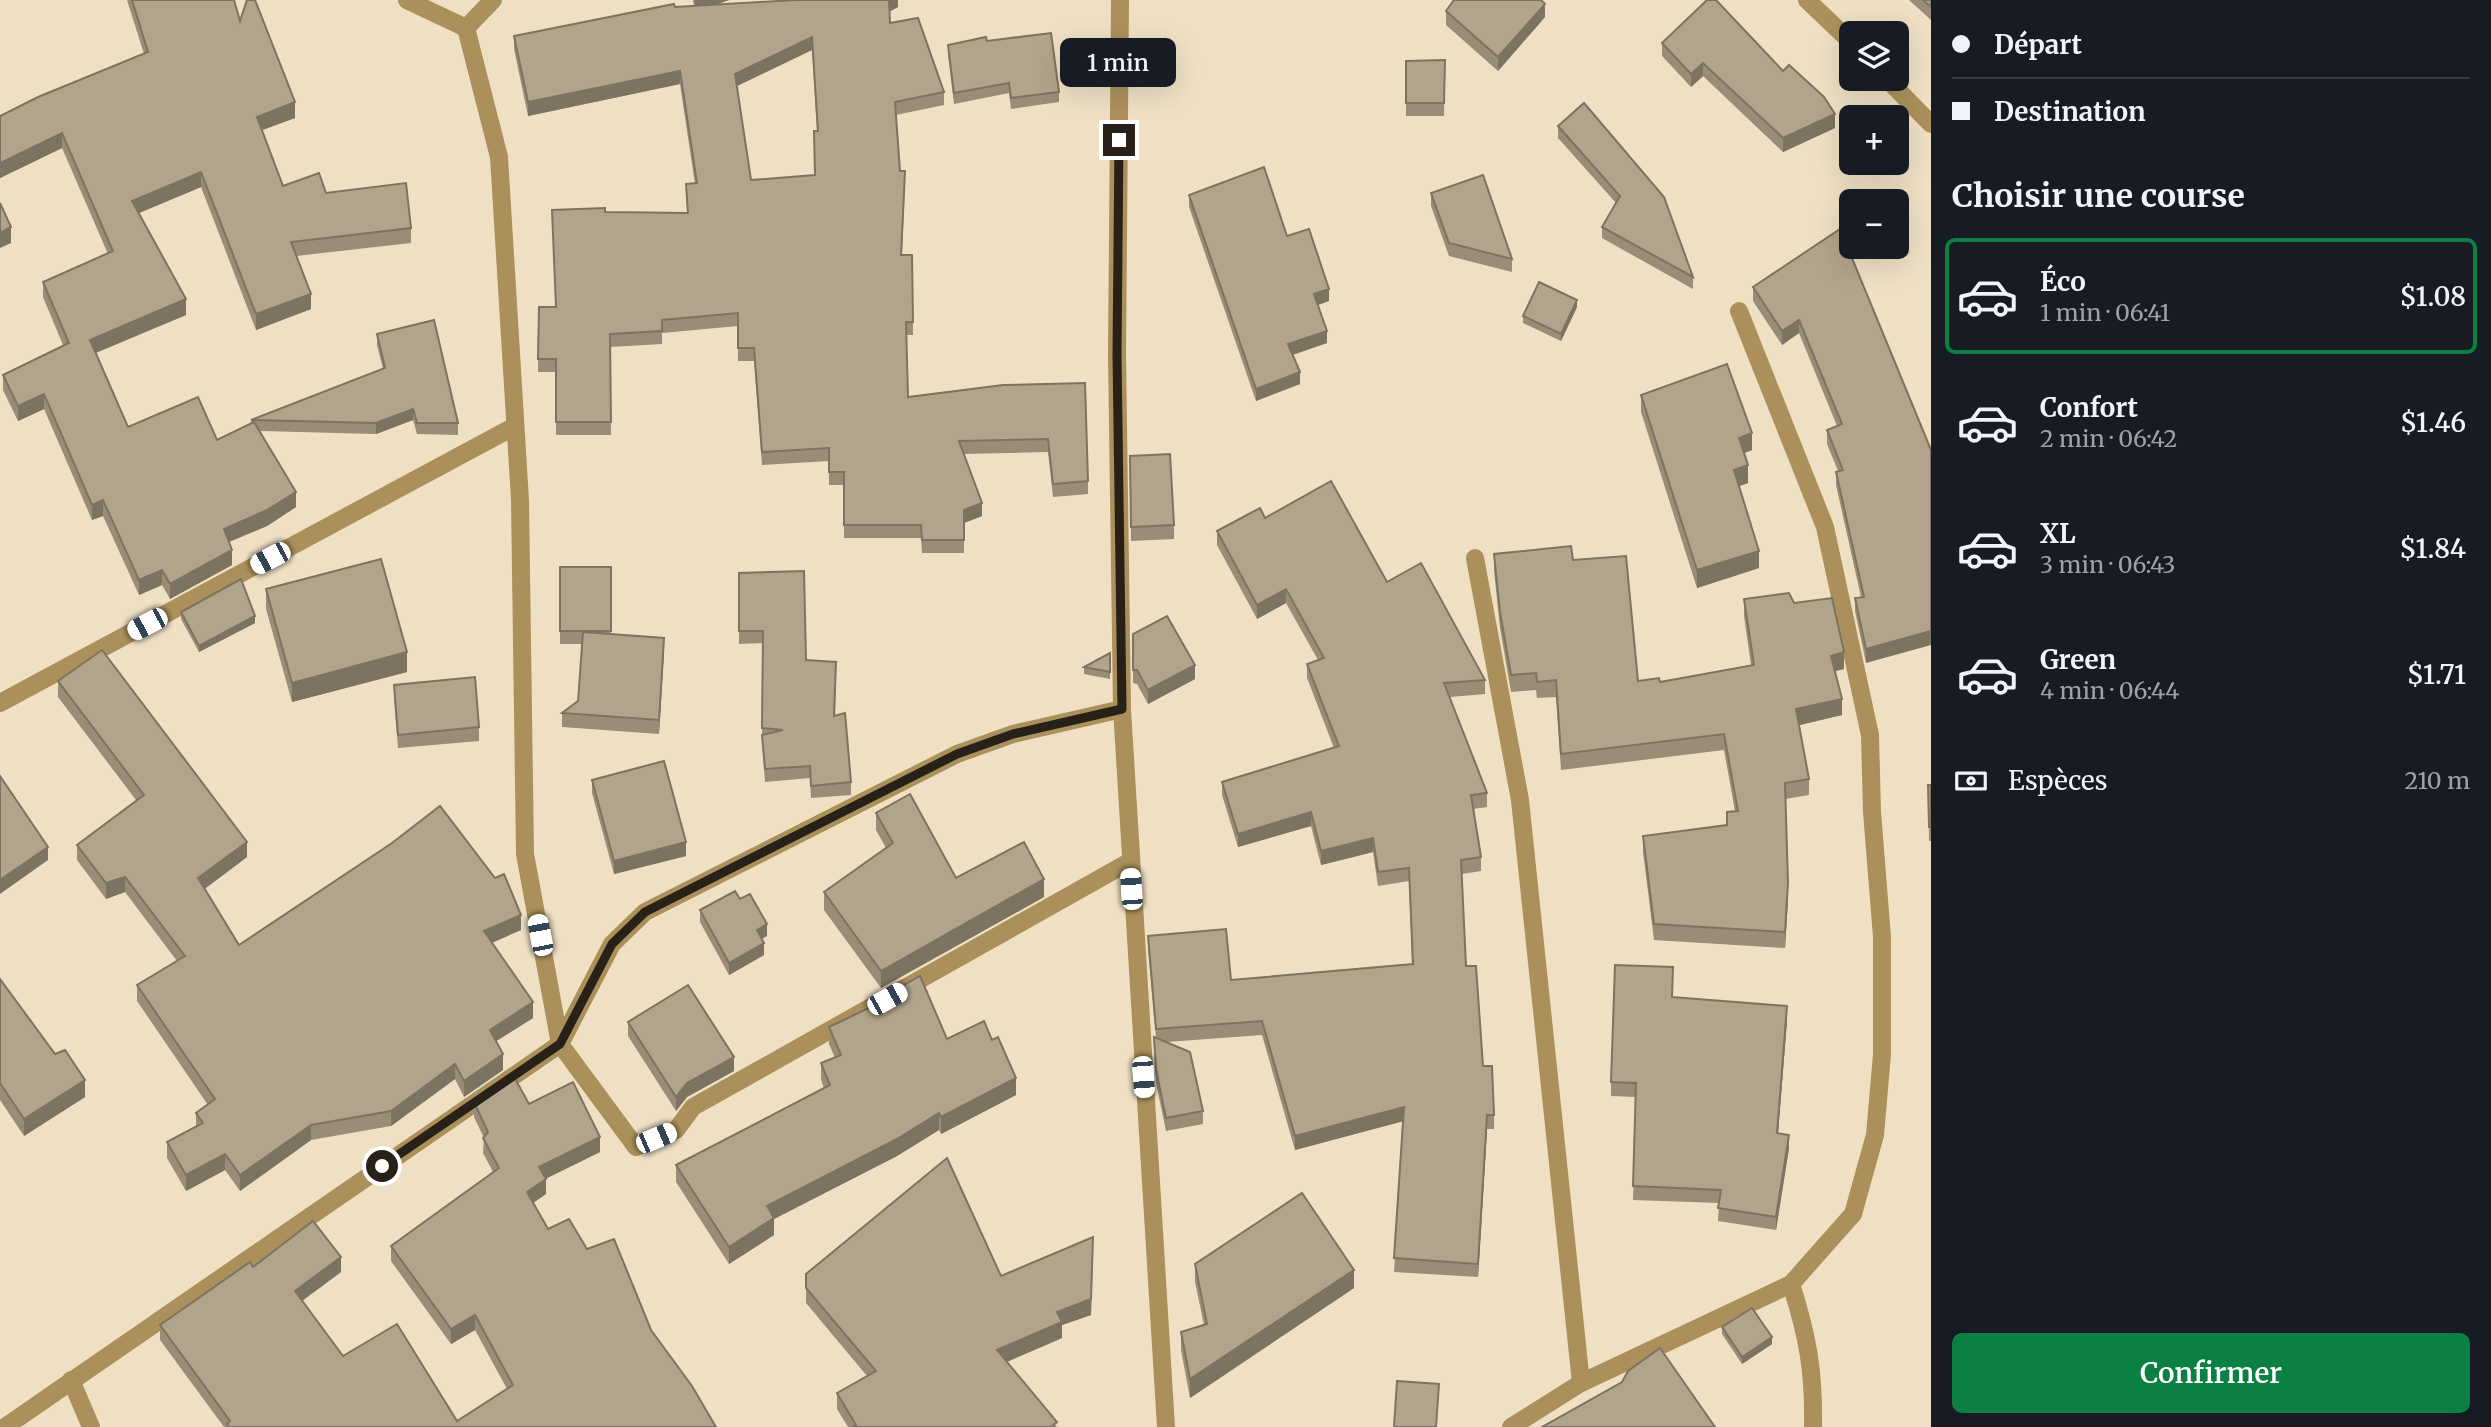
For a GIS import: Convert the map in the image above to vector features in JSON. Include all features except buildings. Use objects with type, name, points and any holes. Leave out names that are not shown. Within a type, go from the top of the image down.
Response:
[{"type":"street","points":[[407,0],[466,28]]},
{"type":"street","points":[[466,28],[493,0]]},
{"type":"street","points":[[1120,0],[1117,354],[1122,709],[1129,862],[1166,1427]]},
{"type":"street","points":[[1807,0],[1839,31]]},
{"type":"street","points":[[466,28],[499,157],[520,500],[525,853],[560,1044],[636,1147],[676,1130],[693,1107],[1129,862]]},
{"type":"street","points":[[1899,91],[1931,124]]},
{"type":"street","points":[[1511,1427],[1581,1383],[1791,1284],[1853,1214],[1875,1135],[1882,1054],[1882,937],[1872,812],[1870,735],[1825,527],[1739,311]]},
{"type":"street","points":[[0,703],[515,426]]},
{"type":"street","points":[[1475,558],[1520,800],[1581,1383]]},
{"type":"street","points":[[5,1427],[560,1044],[612,944],[645,912],[957,754],[1013,734],[1122,709]]},
{"type":"street","points":[[1791,1284],[1808,1336],[1814,1383],[1814,1427]]},
{"type":"street","points":[[71,1380],[91,1427]]},
{"type":"route","points":[[382,1166],[560,1044],[612,944],[645,912],[957,754],[1013,734],[1122,709],[1117,354],[1119,140]]}]
